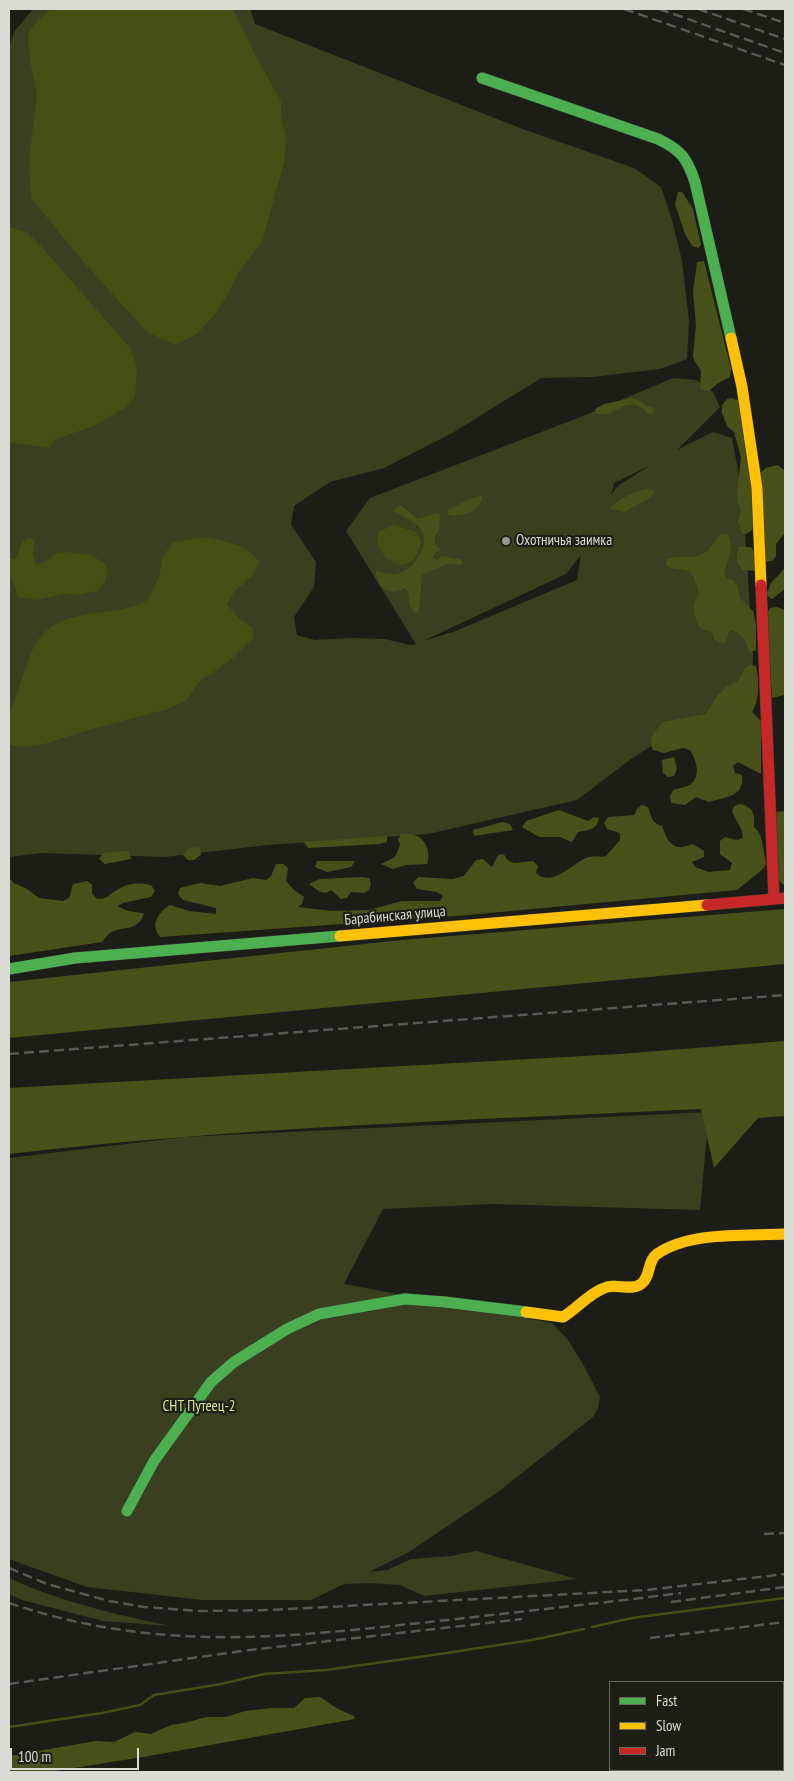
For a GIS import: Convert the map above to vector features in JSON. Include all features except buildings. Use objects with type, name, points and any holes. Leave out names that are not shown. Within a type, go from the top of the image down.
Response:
[{"type":"street","points":[[482,78],[658,139],[675,148],[688,161],[695,182],[742,387],[757,488],[779,898]]},
{"type":"street","name":"Барабинская улица","points":[[9,969],[75,958],[779,898]]},
{"type":"street","points":[[127,1511],[154,1460],[211,1382],[234,1362],[286,1329],[319,1314],[405,1299],[445,1302],[563,1317],[574,1311],[594,1294],[608,1287],[635,1287],[644,1283],[655,1256],[663,1251],[690,1241],[711,1238],[785,1234]]},
{"type":"green space","points":[[33,9],[250,9],[255,24],[520,128],[634,168],[661,187],[672,220],[682,261],[689,321],[687,359],[660,369],[592,377],[541,378],[454,432],[384,468],[330,482],[294,506],[291,525],[316,562],[314,587],[294,617],[297,635],[315,640],[385,639],[410,645],[416,644],[346,531],[370,498],[583,416],[673,378],[696,380],[713,392],[720,407],[677,450],[713,432],[732,438],[743,498],[753,657],[752,690],[731,714],[675,731],[631,759],[577,800],[428,834],[267,845],[165,857],[41,853],[9,857],[9,47],[14,32]],"holes":[[[651,465],[619,485],[611,495],[614,483]],[[581,555],[577,580],[453,632],[423,641],[566,574]]]},
{"type":"green space","name":"СНТ Путеец-2","points":[[709,1112],[700,1210],[492,1204],[383,1209],[344,1284],[552,1323],[568,1340],[600,1397],[598,1408],[593,1417],[498,1492],[409,1552],[369,1572],[387,1570],[411,1559],[451,1556],[476,1551],[577,1579],[424,1596],[400,1585],[370,1583],[344,1584],[311,1600],[203,1600],[87,1587],[9,1559],[9,1158],[185,1137]]},
{"type":"green space","points":[[9,1578],[68,1601],[170,1626],[103,1621],[22,1600],[9,1594]]},
{"type":"shaded area","points":[[51,9],[233,9],[255,55],[281,101],[281,118],[286,135],[284,163],[262,242],[239,271],[226,298],[214,315],[197,334],[175,345],[147,332],[81,259],[31,198],[29,159],[37,94],[30,62],[28,34],[37,22]]},
{"type":"shaded area","points":[[678,192],[682,192],[693,209],[701,245],[699,248],[692,246],[685,234],[675,204]]},
{"type":"shaded area","points":[[9,227],[27,232],[39,244],[130,348],[137,367],[135,397],[124,408],[96,425],[54,440],[49,448],[9,442]]},
{"type":"shaded area","points":[[704,261],[731,369],[730,377],[718,383],[709,391],[701,389],[701,371],[693,356],[696,325],[693,292],[697,262]]},
{"type":"shaded area","points":[[632,398],[654,408],[653,414],[647,413],[639,406],[630,405],[610,413],[596,414],[595,409],[604,404]]},
{"type":"shaded area","points":[[727,399],[738,400],[753,495],[754,526],[746,534],[742,534],[738,522],[741,509],[737,493],[741,457],[734,432],[727,426],[722,413],[722,405]]},
{"type":"shaded area","points":[[778,465],[785,471],[785,530],[776,544],[776,556],[772,561],[764,562],[761,472],[766,468]]},
{"type":"shaded area","points":[[646,489],[655,492],[651,497],[624,512],[611,509],[612,506],[624,498]]},
{"type":"shaded area","points":[[480,495],[482,498],[480,503],[474,510],[459,515],[449,515],[447,510]]},
{"type":"shaded area","points":[[398,506],[401,506],[418,519],[436,513],[440,514],[439,531],[435,535],[435,544],[440,550],[435,553],[433,558],[437,560],[442,556],[462,560],[463,562],[461,565],[447,564],[422,575],[419,609],[416,613],[410,606],[408,591],[404,588],[399,591],[384,589],[376,577],[376,571],[394,574],[409,568],[423,549],[423,534],[420,528],[394,511]]},
{"type":"shaded area","points":[[394,525],[416,532],[421,541],[418,551],[409,563],[399,565],[386,558],[377,544],[378,532]]},
{"type":"shaded area","points":[[722,534],[728,535],[730,540],[730,554],[724,573],[727,579],[733,580],[737,585],[740,598],[753,611],[756,624],[756,650],[750,652],[743,638],[730,629],[726,642],[720,643],[714,639],[712,633],[699,627],[694,610],[696,598],[699,594],[693,577],[687,571],[666,565],[667,559],[694,557],[703,554]]},
{"type":"shaded area","points":[[205,537],[241,547],[254,555],[259,561],[252,576],[234,592],[227,604],[238,618],[253,628],[253,638],[235,656],[197,684],[187,700],[168,709],[44,744],[23,747],[11,745],[8,726],[13,705],[31,653],[44,633],[53,626],[74,617],[120,610],[149,599],[159,576],[162,558],[173,542]]},
{"type":"shaded area","points":[[28,538],[34,539],[33,553],[36,564],[45,562],[57,553],[91,555],[104,563],[107,571],[105,582],[97,591],[79,595],[64,594],[36,600],[18,597],[12,578],[9,576],[9,558],[16,559],[22,542]]},
{"type":"shaded area","points":[[739,547],[751,547],[754,552],[755,571],[743,570],[737,562]]},
{"type":"shaded area","points":[[785,568],[785,589],[772,599],[766,595],[771,583]]},
{"type":"shaded area","points":[[777,607],[785,610],[785,693],[784,695],[772,698],[767,613],[770,608]]},
{"type":"shaded area","points":[[751,665],[756,666],[758,678],[758,696],[752,712],[761,721],[761,774],[738,762],[733,766],[735,773],[742,775],[742,782],[740,788],[733,795],[709,802],[696,797],[685,805],[671,803],[670,796],[673,790],[688,786],[695,779],[697,771],[696,762],[690,750],[683,748],[664,753],[653,750],[651,741],[654,734],[663,722],[706,714],[717,696],[726,687],[738,681],[745,668]]},
{"type":"shaded area","points":[[674,757],[677,769],[674,776],[668,777],[663,773],[662,760]]},
{"type":"shaded area","points":[[642,805],[648,807],[652,819],[662,826],[666,837],[672,845],[682,847],[693,844],[704,851],[704,857],[692,862],[695,867],[709,872],[730,870],[732,863],[720,854],[720,841],[725,837],[737,840],[743,838],[742,831],[732,812],[734,806],[745,805],[753,812],[754,827],[761,837],[766,864],[758,874],[737,890],[468,915],[160,937],[156,928],[159,915],[170,905],[189,911],[216,914],[216,908],[183,900],[178,894],[180,888],[200,883],[220,886],[253,878],[266,880],[271,876],[276,864],[283,864],[288,868],[286,881],[304,897],[302,904],[298,907],[331,911],[369,910],[402,901],[440,901],[443,896],[437,892],[417,889],[413,883],[418,877],[452,879],[464,876],[476,860],[483,859],[492,867],[498,855],[504,854],[512,862],[533,861],[538,866],[536,873],[548,878],[561,873],[586,858],[606,856],[620,840],[620,833],[607,829],[604,823],[608,817],[634,815]]},
{"type":"shaded area","points":[[559,810],[588,821],[594,817],[599,818],[598,822],[589,830],[578,832],[572,842],[560,837],[539,837],[522,827],[526,821]]},
{"type":"shaded area","points":[[785,811],[785,885],[776,876],[773,812]]},
{"type":"shaded area","points":[[503,822],[510,824],[513,830],[474,836],[473,830]]},
{"type":"shaded area","points":[[401,834],[414,835],[422,839],[428,851],[427,864],[406,865],[393,869],[381,864],[395,857],[400,845],[398,839]]},
{"type":"shaded area","points":[[387,836],[387,842],[380,844],[308,848],[304,842]]},
{"type":"shaded area","points":[[200,848],[201,855],[194,860],[188,860],[183,855],[188,849]]},
{"type":"shaded area","points":[[129,852],[131,859],[105,864],[99,859],[103,853]]},
{"type":"shaded area","points":[[317,861],[355,861],[351,867],[327,872],[315,867]]},
{"type":"shaded area","points":[[9,878],[39,898],[63,901],[69,898],[73,884],[87,881],[92,885],[92,893],[97,899],[105,898],[119,888],[133,884],[151,885],[155,891],[151,897],[123,903],[118,906],[144,914],[137,924],[110,933],[102,942],[9,956]]},
{"type":"shaded area","points":[[369,878],[371,884],[369,890],[364,893],[351,892],[347,898],[341,899],[331,890],[326,893],[320,892],[309,884],[320,879]]},
{"type":"shaded area","points":[[785,909],[785,964],[9,1038],[9,982],[402,940]]},
{"type":"shaded area","points":[[785,1041],[785,1116],[758,1118],[714,1168],[701,1109],[268,1131],[181,1137],[9,1154],[9,1088],[619,1054]]},
{"type":"shaded area","points":[[320,1697],[338,1709],[354,1716],[355,1719],[49,1772],[9,1772],[9,1756],[96,1741],[114,1742],[135,1732],[151,1734],[171,1725],[207,1717],[226,1717],[245,1711],[271,1708],[294,1708],[305,1698]]},
{"type":"waterway","points":[[592,1627],[632,1618],[785,1598]]},
{"type":"waterway","points":[[9,1727],[102,1713],[140,1705],[154,1695],[221,1684],[264,1674],[326,1670],[433,1655],[532,1640],[584,1629]]},
{"type":"railway","points":[[624,9],[785,65]]},
{"type":"railway","points":[[659,9],[785,53]]},
{"type":"railway","points":[[698,9],[785,39]]},
{"type":"railway","points":[[743,9],[785,23]]},
{"type":"railway","points":[[9,1054],[785,995]]},
{"type":"railway","points":[[764,1534],[785,1533]]},
{"type":"railway","points":[[9,1568],[47,1584],[109,1601],[144,1607],[201,1611],[270,1610],[647,1590],[785,1574]]},
{"type":"railway","points":[[671,1602],[785,1587]]},
{"type":"railway","points":[[9,1603],[52,1616],[117,1629],[183,1636],[249,1637],[382,1627],[681,1593]]},
{"type":"railway","points":[[9,1684],[242,1651],[522,1619]]},
{"type":"railway","points":[[650,1638],[785,1622]]},
{"type":"traffic: fast","points":[[482,78],[658,139],[678,151],[686,161],[695,182],[731,338]]},
{"type":"traffic: fast","points":[[9,969],[75,958],[340,936]]},
{"type":"traffic: fast","points":[[127,1511],[154,1461],[211,1382],[234,1362],[287,1329],[319,1314],[405,1299],[526,1312]]},
{"type":"traffic: slow","points":[[731,338],[742,387],[757,488],[761,585]]},
{"type":"traffic: slow","points":[[340,936],[707,905]]},
{"type":"traffic: slow","points":[[526,1312],[563,1317],[601,1289],[611,1286],[637,1286],[644,1281],[657,1254],[686,1241],[719,1236],[785,1234]]},
{"type":"traffic: jam","points":[[761,585],[774,899]]},
{"type":"traffic: jam","points":[[707,905],[785,898]]},
{"type":"place","name":"Охотничья заимка","points":[[506,541]]}]
